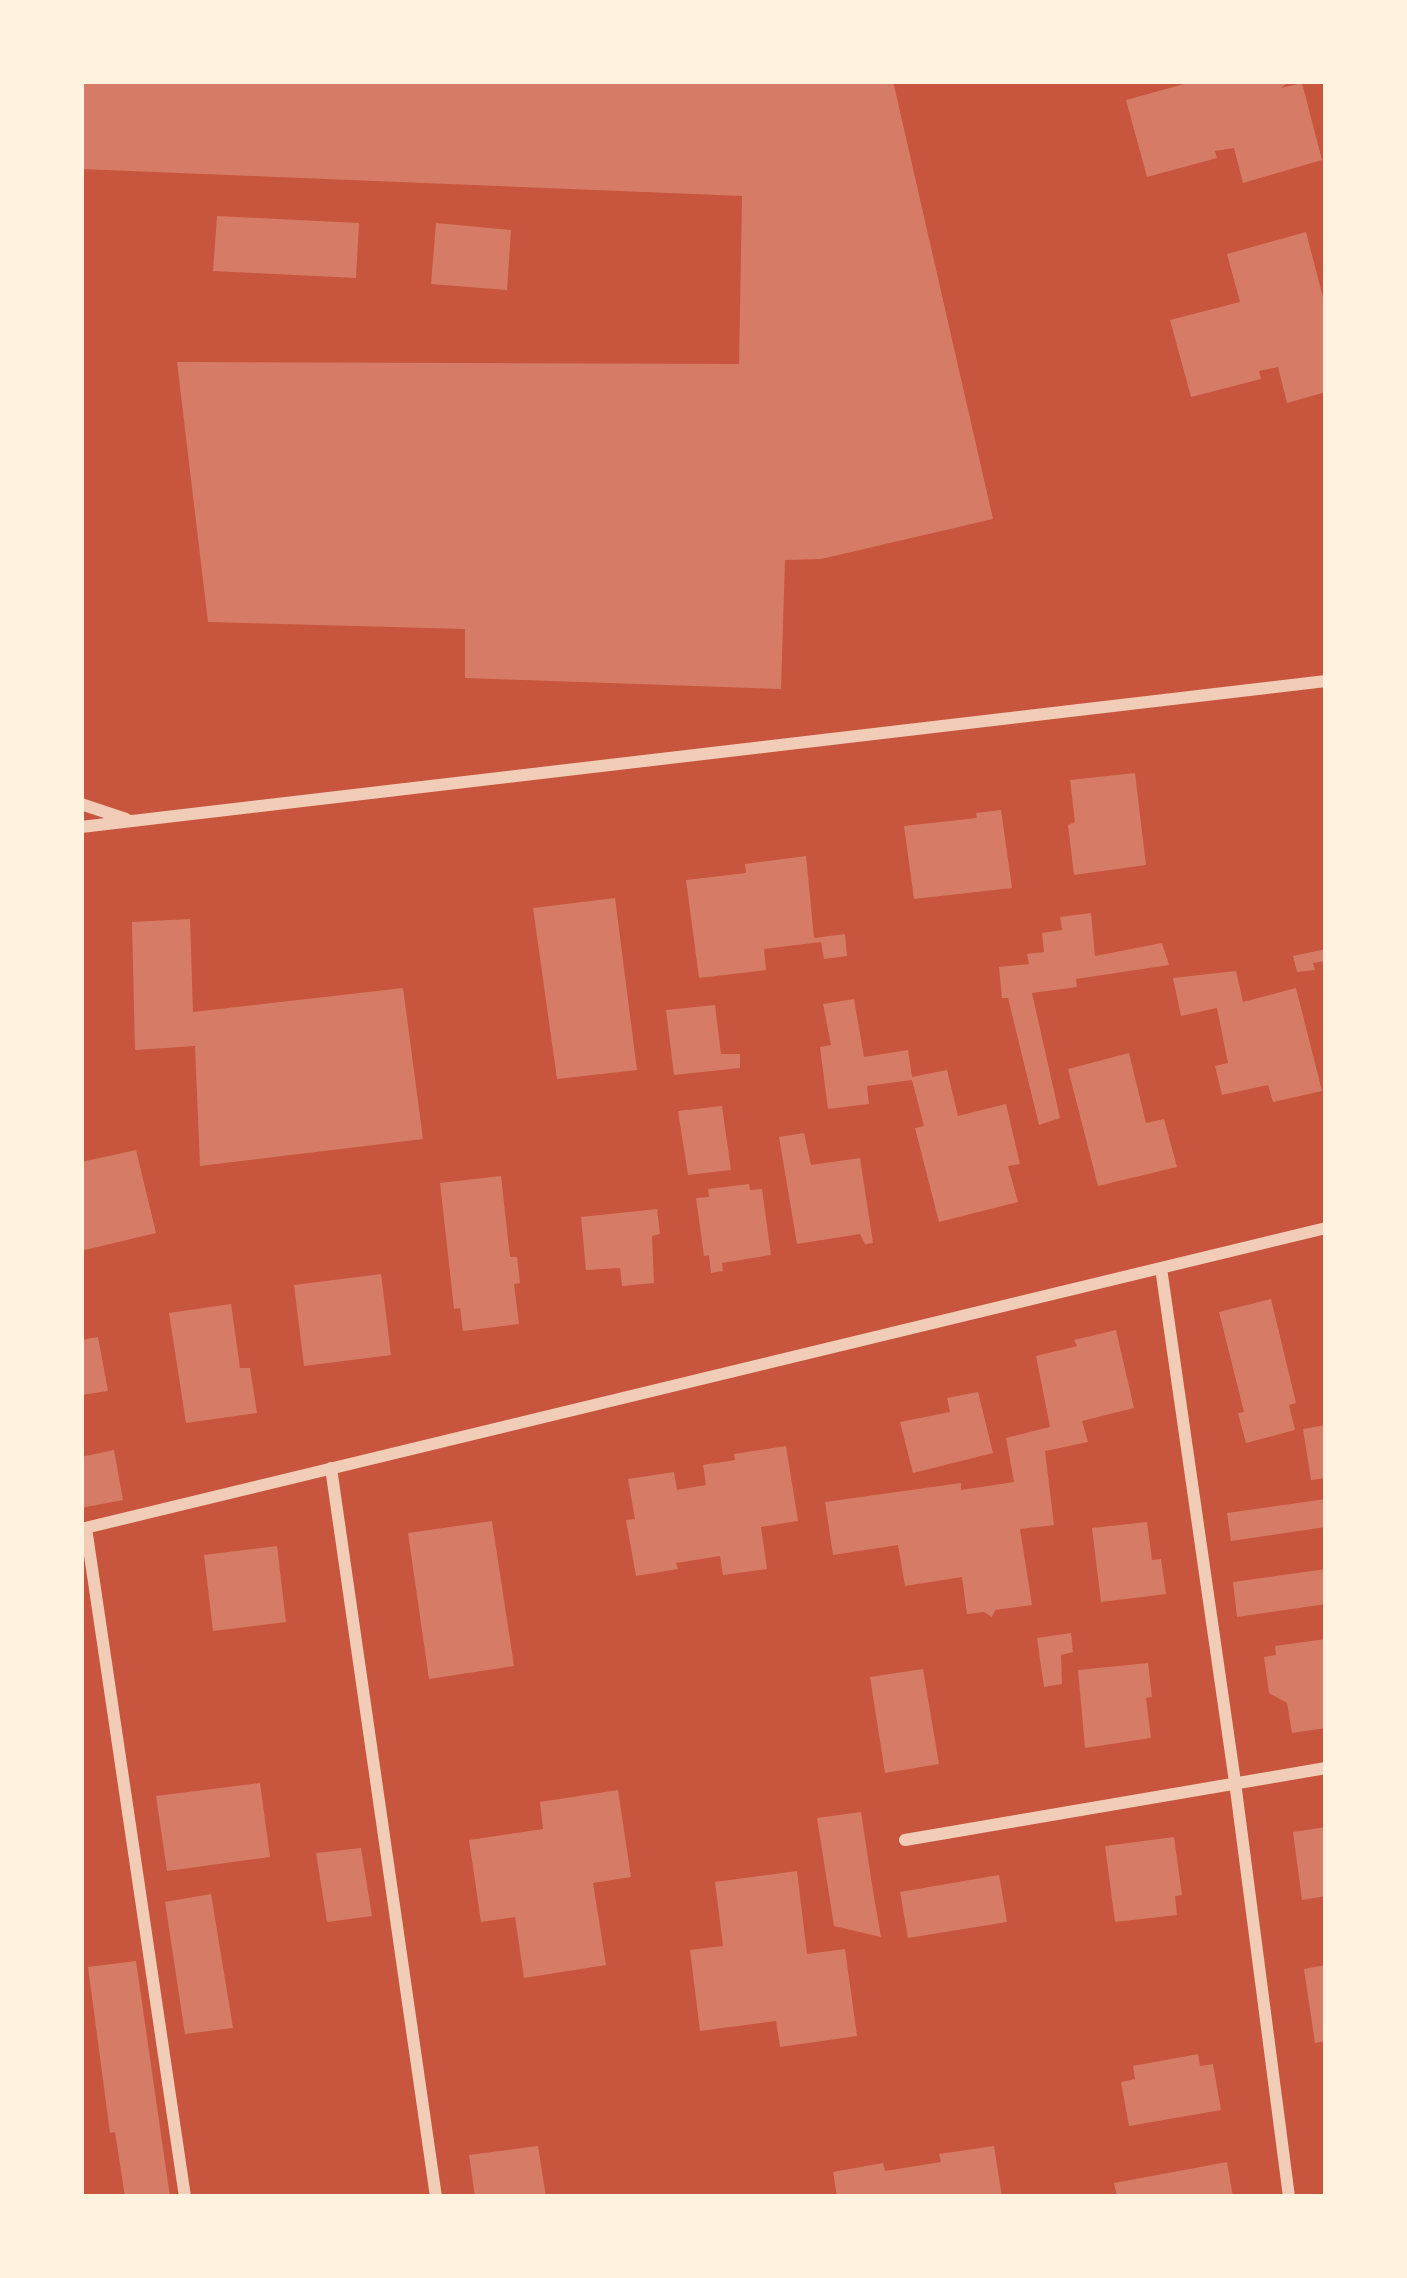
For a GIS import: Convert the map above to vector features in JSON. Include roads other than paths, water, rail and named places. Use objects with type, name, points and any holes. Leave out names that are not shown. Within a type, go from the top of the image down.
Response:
[{"type":"street","points":[[81,827],[1326,682]]},
{"type":"street","points":[[81,805],[139,822]]},
{"type":"street","points":[[185,2197],[84,1529],[1326,1228]]},
{"type":"street","points":[[1161,1268],[1289,2197]]},
{"type":"street","points":[[331,1468],[436,2197]]},
{"type":"street","points":[[905,1840],[1326,1768]]}]
